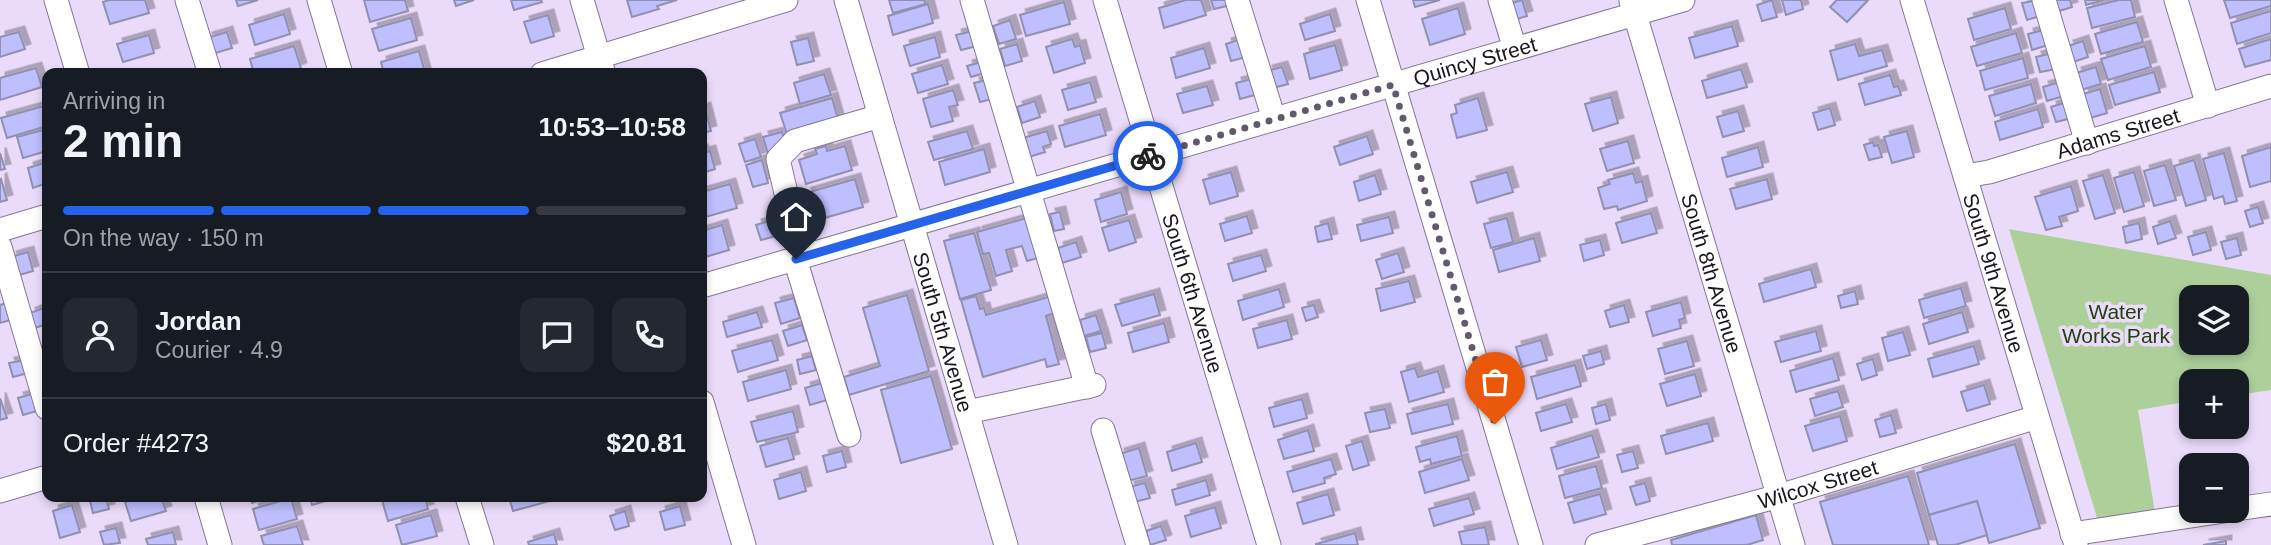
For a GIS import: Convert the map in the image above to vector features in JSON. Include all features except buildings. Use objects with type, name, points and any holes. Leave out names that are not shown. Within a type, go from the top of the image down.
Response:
[{"type":"street","points":[[56,0],[76,68]]},
{"type":"street","points":[[187,0],[208,68]]},
{"type":"street","points":[[319,0],[339,68]]},
{"type":"street","points":[[582,0],[601,65]]},
{"type":"street","points":[[581,68],[601,65],[717,10],[786,0]]},
{"type":"street","name":"South 5th Avenue","points":[[846,0],[1006,545]]},
{"type":"street","points":[[967,412],[1091,386],[972,0]]},
{"type":"street","name":"South 6th Avenue","points":[[1105,0],[1269,545]]},
{"type":"street","points":[[1237,0],[1274,119]]},
{"type":"street","points":[[1368,0],[1531,545]]},
{"type":"street","points":[[1500,0],[1515,49]]},
{"type":"street","name":"Quincy Street","points":[[707,285],[1515,49],[1632,7],[1683,0]]},
{"type":"street","name":"South 9th Avenue","points":[[1912,0],[2074,539]]},
{"type":"street","points":[[2044,0],[2087,143]]},
{"type":"street","points":[[2176,0],[2208,106]]},
{"type":"street","name":"South 8th Avenue","points":[[1632,7],[1793,545]]},
{"type":"street","name":"Adams Street","points":[[1965,176],[1989,172],[2271,86]]},
{"type":"street","points":[[849,435],[798,258],[778,159],[795,141],[880,116]]},
{"type":"street","points":[[0,230],[42,217]]},
{"type":"street","points":[[0,247],[42,391]]},
{"type":"street","name":"Wilcox Street","points":[[1597,545],[1779,496],[2037,416]]},
{"type":"street","points":[[707,419],[744,545]]},
{"type":"street","points":[[1103,430],[1138,545]]},
{"type":"street","points":[[0,491],[42,478]]},
{"type":"street","points":[[207,502],[220,545]]},
{"type":"street","points":[[469,502],[482,545]]},
{"type":"street","points":[[2249,507],[2271,504]]},
{"type":"street","points":[[2074,539],[2179,519]]},
{"type":"green space","name":"Water Works Park","points":[[2009,229],[2271,275],[2271,390],[2249,393],[2249,369],[2179,369],[2179,403],[2138,410],[2155,512],[2098,521]]},
{"type":"way so far","points":[[1148,156],[1393,85],[1495,424]]},
{"type":"route","points":[[796,259],[1148,156]]}]
